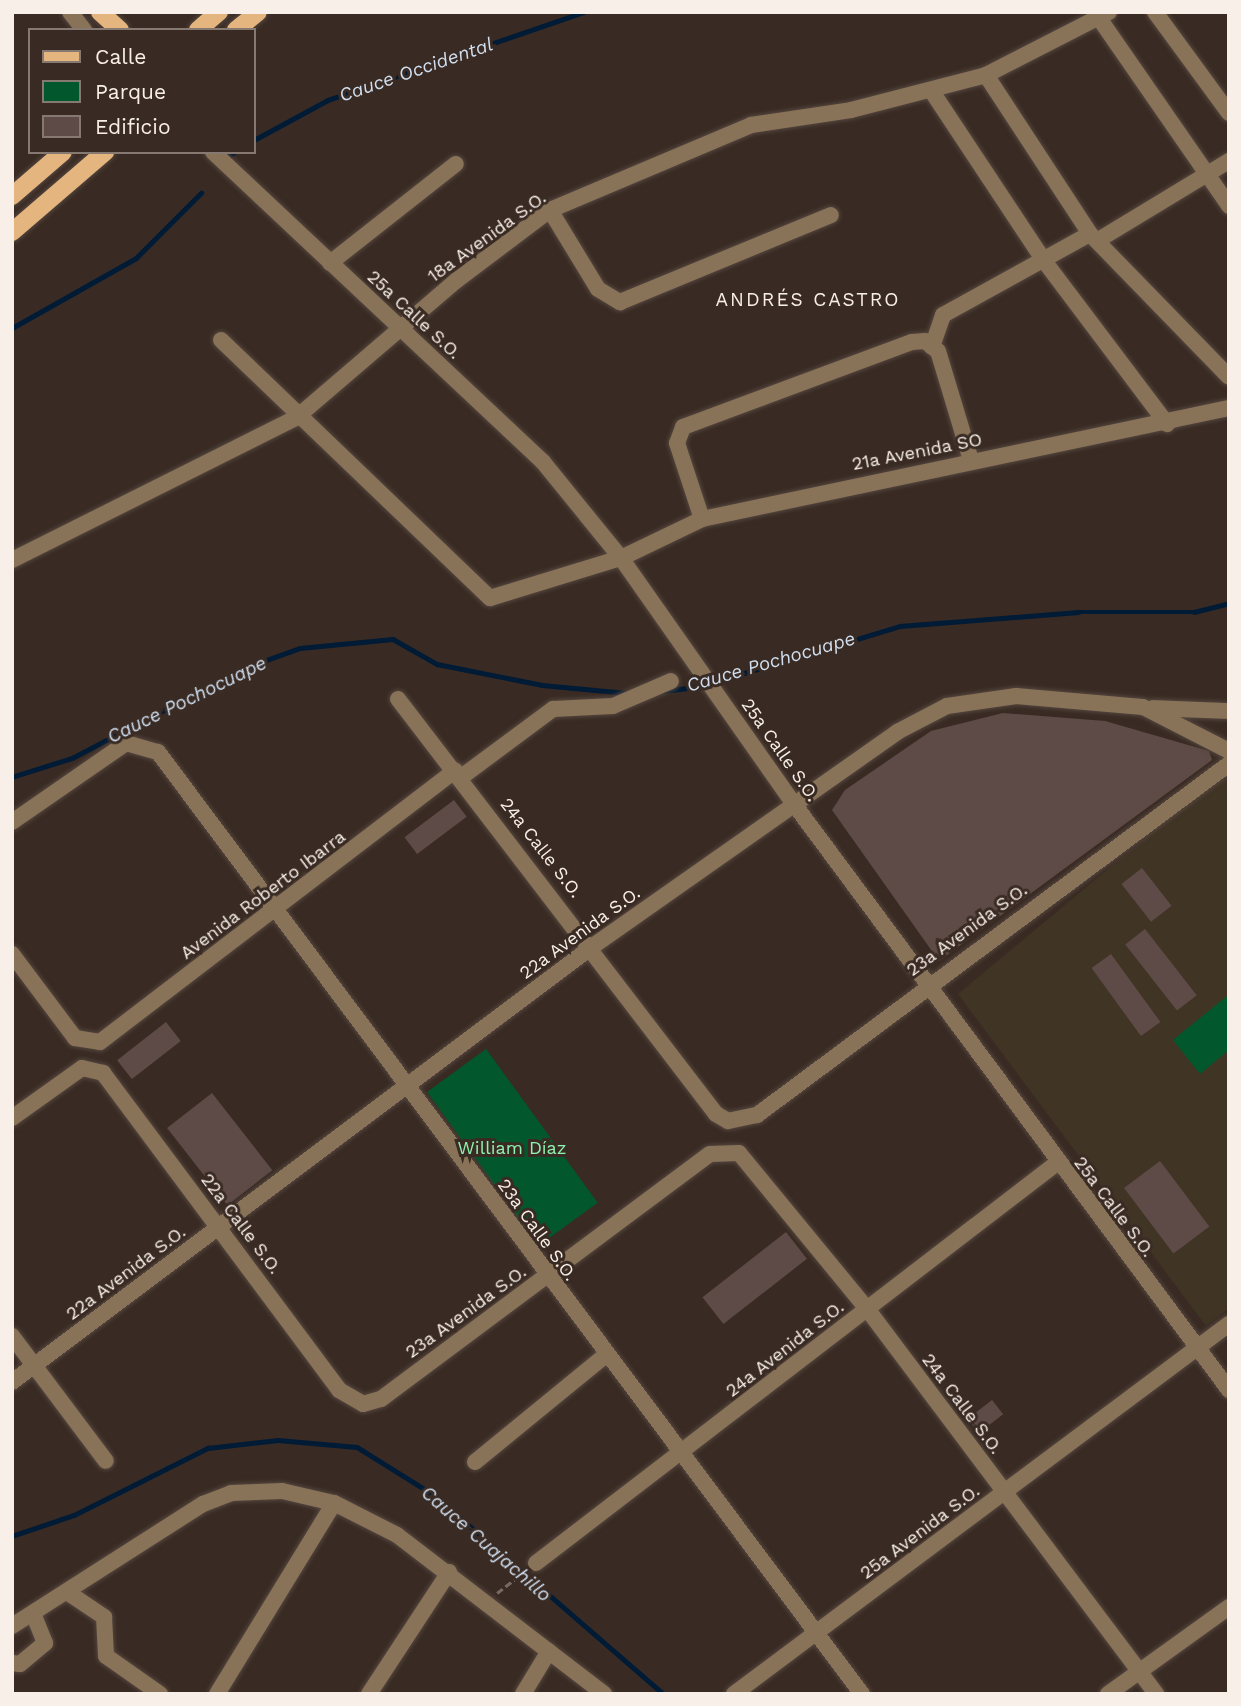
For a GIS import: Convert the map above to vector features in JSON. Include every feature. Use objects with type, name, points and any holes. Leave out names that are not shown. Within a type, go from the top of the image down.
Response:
[{"type":"main road","points":[[99,12],[118,28]]},
{"type":"main road","points":[[200,28],[219,12]]},
{"type":"main road","points":[[238,28],[258,12]]},
{"type":"main road","points":[[12,196],[61,154]]},
{"type":"main road","points":[[12,232],[103,154]]},
{"type":"street","points":[[71,12],[83,28]]},
{"type":"street","points":[[99,12],[110,28]]},
{"type":"street","points":[[1155,12],[1229,113]]},
{"type":"street","points":[[1104,15],[1204,174],[1229,206]]},
{"type":"street","name":"18a Avenida S.O.","points":[[12,559],[297,417],[401,329],[550,210],[751,125],[931,90],[986,75],[1104,15]]},
{"type":"street","points":[[986,75],[1095,237],[1229,377]]},
{"type":"street","points":[[931,90],[1045,262],[1167,424]]},
{"type":"street","name":"25a Calle S.O.","points":[[215,154],[543,462],[621,558],[794,804],[928,982],[1056,1163],[1229,1390]]},
{"type":"street","points":[[932,346],[943,315],[1095,237],[1229,161]]},
{"type":"street","points":[[330,263],[456,164]]},
{"type":"street","points":[[550,210],[598,289],[620,302],[831,215]]},
{"type":"street","points":[[221,340],[297,417]]},
{"type":"street","points":[[702,519],[677,443],[683,427],[847,362],[912,342],[932,346],[947,370],[971,460]]},
{"type":"street","name":"21a Avenida SO","points":[[297,417],[490,598],[621,558],[702,519],[971,460],[1167,424],[1229,408]]},
{"type":"street","name":"Avenida Roberto Ibarra","points":[[12,954],[75,1038],[92,1045],[458,775],[553,709],[613,706],[671,681]]},
{"type":"street","name":"22a Avenida S.O.","points":[[12,1382],[593,946],[897,732],[947,706],[1016,696],[1143,707],[1229,751]]},
{"type":"street","name":"24a Calle S.O.","points":[[398,699],[593,946],[716,1114],[728,1121]]},
{"type":"street","points":[[1143,707],[1229,711]]},
{"type":"street","name":"23a Calle S.O.","points":[[12,822],[126,743],[158,752],[278,909],[546,1277],[607,1354],[862,1694]]},
{"type":"street","name":"23a Avenida S.O.","points":[[728,1121],[758,1115],[928,982],[1229,764]]},
{"type":"street","name":"22a Calle S.O.","points":[[12,1118],[88,1067],[108,1078],[339,1390],[363,1404]]},
{"type":"street","name":"24a Calle S.O.","points":[[727,1150],[754,1164],[868,1310],[1156,1694]]},
{"type":"street","name":"23a Avenida S.O.","points":[[363,1404],[381,1399],[710,1154],[727,1150]]},
{"type":"street","name":"24a Avenida S.O.","points":[[536,1563],[1056,1163]]},
{"type":"street","name":"25a Avenida S.O.","points":[[734,1694],[1229,1324]]},
{"type":"street","points":[[12,1336],[106,1461]]},
{"type":"street","points":[[475,1462],[607,1354]]},
{"type":"street","points":[[12,1626],[231,1493],[282,1491],[334,1503],[449,1572],[604,1694]]},
{"type":"street","points":[[217,1694],[334,1503]]},
{"type":"street","points":[[369,1694],[449,1572]]},
{"type":"street","points":[[67,1592],[104,1617],[106,1656],[160,1694]]},
{"type":"street","points":[[1108,1694],[1229,1607]]},
{"type":"street","points":[[12,1663],[20,1664],[45,1643],[33,1613]]},
{"type":"street","points":[[523,1694],[549,1651]]},
{"type":"path","points":[[508,1584],[536,1563]]},
{"type":"shaded area","points":[[1229,768],[1229,1308],[1206,1326],[958,994]]},
{"type":"green space","points":[[1227,996],[1229,1050],[1200,1074],[1173,1040]]},
{"type":"green space","name":"William Díaz","points":[[486,1049],[598,1203],[539,1246],[427,1092]]},
{"type":"building","points":[[1003,713],[1105,721],[1209,751],[1212,760],[939,961],[832,810],[845,790],[931,731]]},
{"type":"building","points":[[454,800],[467,817],[417,854],[404,837]]},
{"type":"building","points":[[1142,868],[1172,906],[1151,922],[1122,884]]},
{"type":"building","points":[[1145,929],[1197,995],[1177,1011],[1125,944]]},
{"type":"building","points":[[1111,954],[1160,1022],[1141,1036],[1092,968]]},
{"type":"building","points":[[166,1022],[181,1041],[132,1079],[117,1060]]},
{"type":"building","points":[[212,1093],[272,1170],[227,1205],[167,1128]]},
{"type":"building","points":[[1160,1161],[1209,1226],[1173,1254],[1124,1188]]},
{"type":"building","points":[[786,1232],[807,1259],[723,1324],[702,1297]]},
{"type":"building","points":[[992,1400],[1003,1414],[979,1433],[968,1419]]},
{"type":"waterway","name":"Cauce Occidental","points":[[256,139],[328,100],[584,12]]},
{"type":"waterway","name":"Cauce Occidental","points":[[12,328],[136,258],[201,193]]},
{"type":"waterway","name":"Cauce Pochocuape","points":[[663,691],[698,687],[900,626],[1078,612],[1194,612],[1229,603]]},
{"type":"waterway","name":"Cauce Pochocuape","points":[[12,777],[72,758],[247,667],[300,648],[393,639],[437,664],[542,685],[627,693]]},
{"type":"waterway","name":"Cauce Cuajachillo","points":[[12,1536],[74,1515],[208,1448],[278,1440],[357,1447],[434,1495],[664,1694]]},
{"type":"district","name":"ANDRÉS CASTRO","points":[[808,300]]}]
